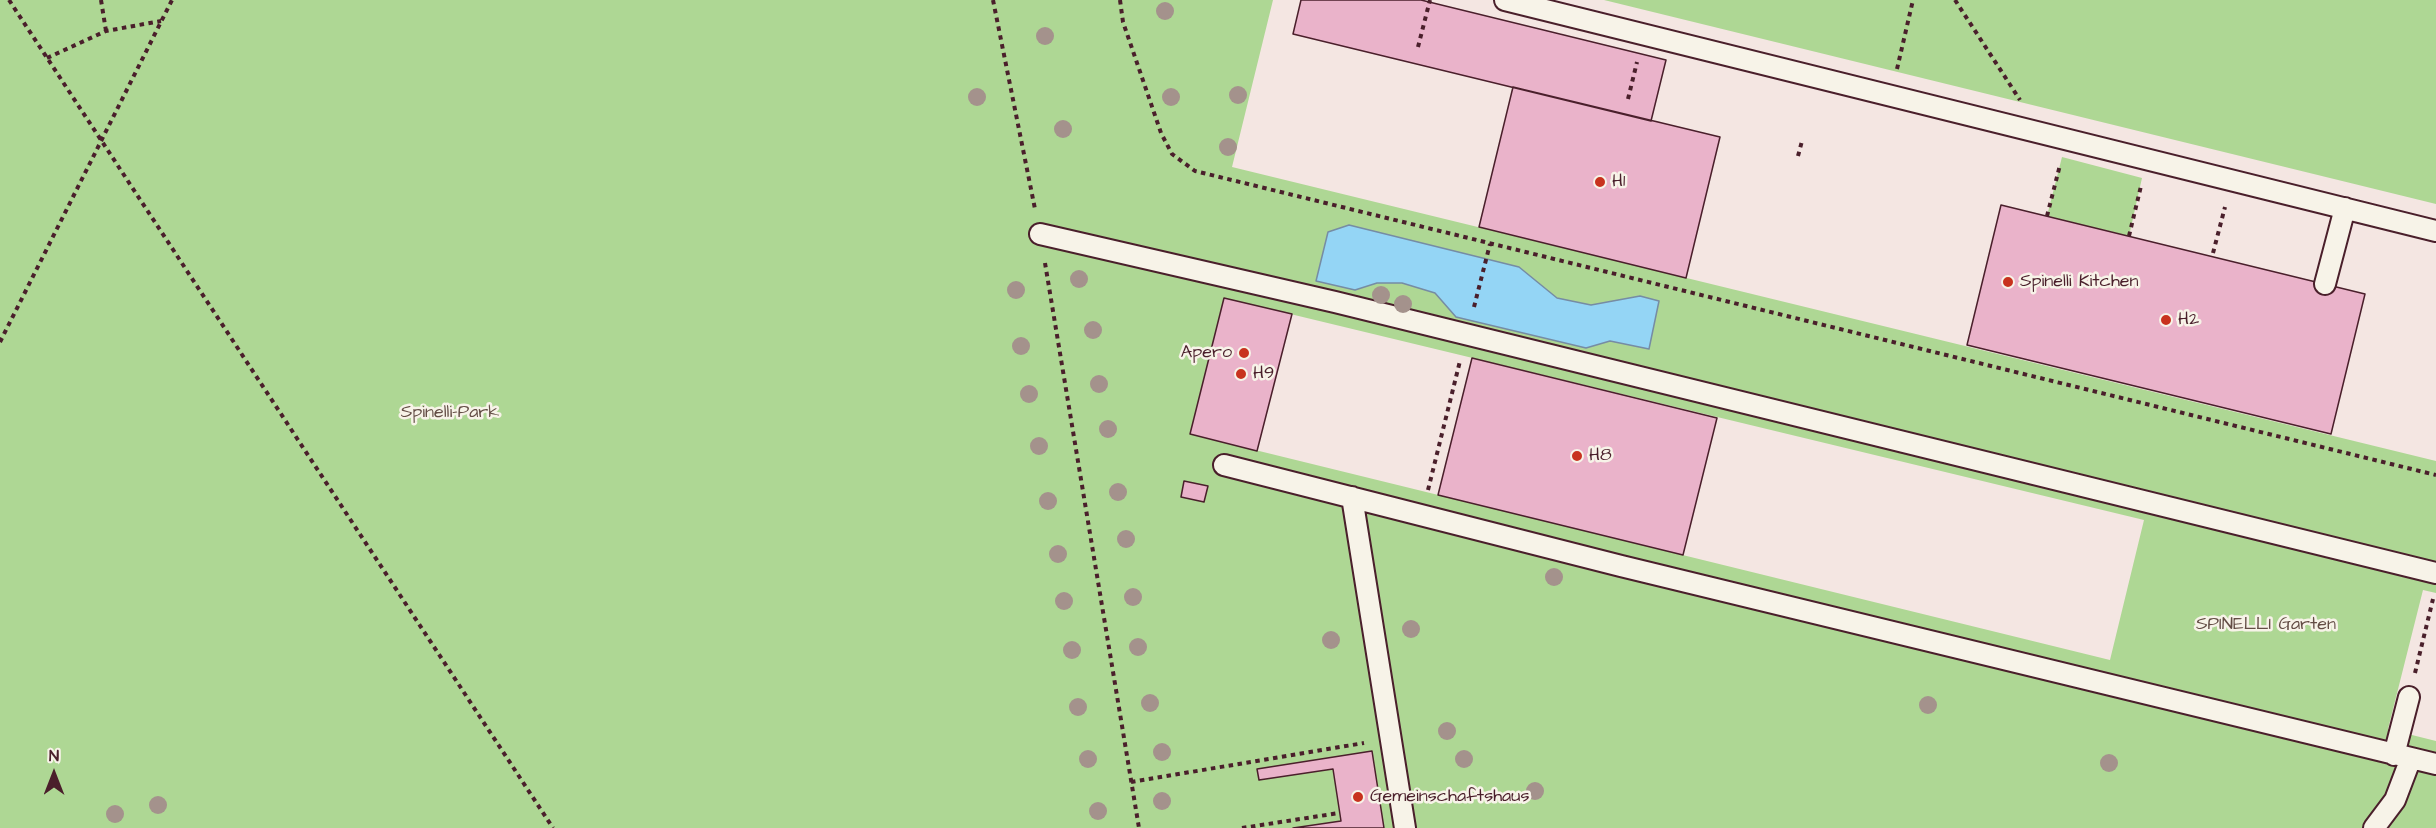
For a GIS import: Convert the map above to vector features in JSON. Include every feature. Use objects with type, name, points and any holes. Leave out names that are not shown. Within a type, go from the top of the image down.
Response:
[{"type":"lane","points":[[1505,0],[2436,231]]},
{"type":"lane","points":[[2325,284],[2345,208]]},
{"type":"lane","points":[[1040,234],[1467,335],[2436,573]]},
{"type":"lane","points":[[1224,465],[2436,764]]},
{"type":"lane","points":[[1352,497],[1406,828]]},
{"type":"lane","points":[[2374,828],[2395,800],[2409,697]]},
{"type":"path","points":[[9,0],[553,828]]},
{"type":"path","points":[[101,0],[106,31]]},
{"type":"path","points":[[0,342],[172,0]]},
{"type":"path","points":[[993,0],[1040,234],[1139,828]]},
{"type":"path","points":[[1120,0],[1123,22],[1161,133],[1172,154],[1195,171],[2436,475]]},
{"type":"path","points":[[1418,47],[1430,0]]},
{"type":"path","points":[[1891,97],[1913,0]]},
{"type":"path","points":[[1955,0],[2019,97],[2032,130]]},
{"type":"path","points":[[47,58],[106,31],[161,21]]},
{"type":"path","points":[[1628,99],[1634,75]]},
{"type":"path","points":[[2047,216],[2067,139]]},
{"type":"path","points":[[1798,156],[1802,141]]},
{"type":"path","points":[[2129,236],[2146,159]]},
{"type":"path","points":[[2213,253],[2232,180]]},
{"type":"path","points":[[1422,515],[1490,244]]},
{"type":"path","points":[[2409,697],[2436,588]]},
{"type":"path","points":[[1131,782],[1392,738]]},
{"type":"path","points":[[1242,828],[1339,813]]},
{"type":"green space","name":"Spinelli-Park","points":[[0,0],[1273,0],[1232,167],[2436,461],[2436,593],[2423,590],[2388,729],[2436,741],[2436,828],[0,828]],"holes":[[[1224,298],[2144,520],[2110,660],[1190,434]]]},
{"type":"green space","points":[[1604,0],[2436,0],[2436,204]]},
{"type":"green space","points":[[2062,157],[2142,178],[2129,236],[2047,216]]},
{"type":"water","points":[[1349,225],[1519,267],[1557,298],[1591,305],[1640,296],[1659,301],[1649,349],[1610,341],[1586,348],[1456,317],[1435,293],[1402,283],[1377,283],[1355,290],[1316,281],[1328,232]]},
{"type":"building","points":[[1301,0],[1421,0],[1666,60],[1651,121],[1293,34]]},
{"type":"building","name":"H1","points":[[1513,87],[1720,137],[1686,278],[1479,227]]},
{"type":"building","name":"H2","points":[[2001,205],[2365,294],[2331,434],[1967,345]]},
{"type":"building","name":"H9","points":[[1224,298],[1292,314],[1257,451],[1190,434]]},
{"type":"building","name":"H8","points":[[1472,358],[1717,418],[1683,555],[1438,495]]},
{"type":"building","points":[[1184,481],[1208,486],[1204,502],[1181,497]]},
{"type":"building","name":"Gemeinschaftshaus","points":[[1372,751],[1384,828],[1293,828],[1341,821],[1333,769],[1259,780],[1257,769]]},
{"type":"place","name":"H1","points":[[1600,182]]},
{"type":"place","name":"Spinelli Kitchen","points":[[2008,282]]},
{"type":"place","name":"H2","points":[[2166,320]]},
{"type":"place","name":"Apero","points":[[1244,353]]},
{"type":"place","name":"H9","points":[[1241,374]]},
{"type":"place","name":"H8","points":[[1577,456]]},
{"type":"place","name":"Gemeinschaftshaus","points":[[1358,797]]},
{"type":"park label","name":"SPINELLI Garten","points":[[2266,625]]}]
